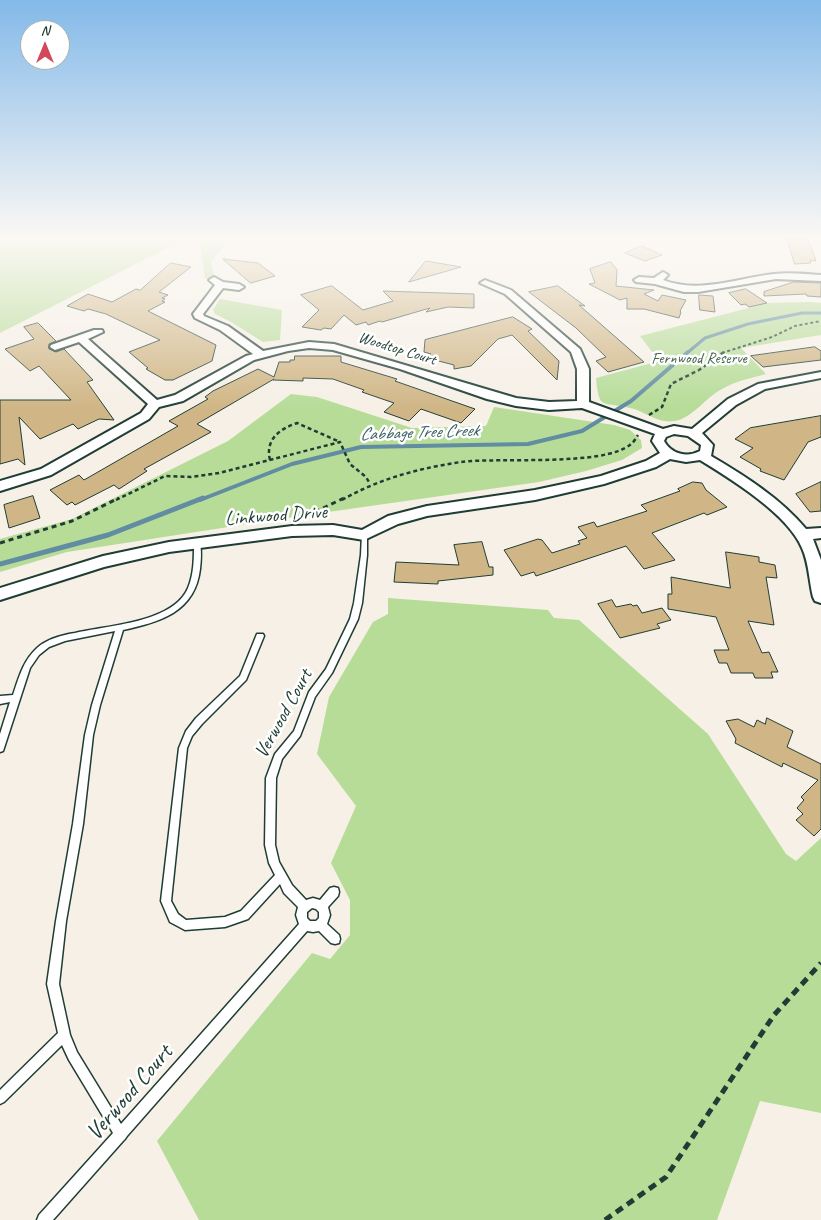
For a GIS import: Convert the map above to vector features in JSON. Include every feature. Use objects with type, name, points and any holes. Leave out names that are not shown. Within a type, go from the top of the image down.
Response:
[{"type":"street","points":[[209,295],[198,314],[200,318],[224,328],[260,354]]},
{"type":"street","points":[[511,295],[576,351],[583,369],[583,404]]},
{"type":"street","points":[[55,347],[98,332]]},
{"type":"street","points":[[80,338],[155,404]]},
{"type":"street","name":"Woodtop Court","points":[[0,486],[46,472],[145,416],[155,404],[179,398],[260,354],[310,345],[334,347],[404,367],[491,396],[549,406],[583,404],[663,433]]},
{"type":"street","points":[[694,433],[732,402],[762,386],[821,375]]},
{"type":"street","points":[[680,430],[694,433],[707,444],[706,453],[702,456],[690,458],[669,454],[658,441],[663,433],[680,430]]},
{"type":"street","points":[[364,536],[393,520],[427,512],[535,495],[604,480],[651,464],[669,454]]},
{"type":"street","points":[[702,456],[741,480],[789,520],[803,535],[810,548],[821,597]]},
{"type":"street","name":"Linkwood Drive","points":[[0,594],[103,562],[169,547],[292,531],[333,530],[364,536]]},
{"type":"street","points":[[803,535],[821,533]]},
{"type":"lane","name":"Verwood Court","points":[[305,907],[288,889],[274,863],[270,845],[271,778],[278,756],[297,734],[312,695],[329,671],[354,619],[364,555],[364,536]]},
{"type":"lane","points":[[0,748],[26,667],[41,649],[59,640],[120,628],[169,613],[188,596],[195,577],[198,543]]},
{"type":"lane","points":[[120,628],[96,705],[91,728],[78,824],[60,921],[54,984],[64,1035],[73,1056],[121,1135]]},
{"type":"lane","points":[[260,636],[242,678],[199,721],[189,734],[183,748],[166,901],[174,918],[185,925],[224,922],[244,915],[280,877]]},
{"type":"lane","points":[[0,700],[16,698]]},
{"type":"lane","points":[[322,906],[334,892]]},
{"type":"lane","points":[[315,903],[322,906],[324,917],[320,924],[312,927],[305,925],[301,918],[305,907],[315,903]]},
{"type":"lane","points":[[320,924],[335,939]]},
{"type":"lane","name":"Verwood Court","points":[[44,1220],[305,925]]},
{"type":"lane","points":[[0,1098],[64,1035]]},
{"type":"path","points":[[646,416],[658,412],[665,407],[671,384],[699,370],[724,352],[772,337],[795,326],[821,321]]},
{"type":"path","points":[[270,460],[267,454],[268,445],[272,437],[290,425],[297,423],[341,444],[345,457],[352,466],[369,479],[370,484]]},
{"type":"path","points":[[302,517],[310,515],[370,484],[448,464],[481,460],[562,460],[607,453],[631,444],[637,439],[636,432]]},
{"type":"path","points":[[0,542],[72,521],[165,476],[191,477],[219,473],[341,444]]},
{"type":"path","points":[[605,1220],[666,1177],[774,1015],[821,963]]},
{"type":"green space","points":[[0,295],[75,295],[0,333]]},
{"type":"green space","points":[[220,299],[282,310],[280,340],[263,342],[215,314],[213,310]]},
{"type":"green space","name":"Fernwood Reserve","points":[[768,303],[821,303],[821,335],[741,348],[766,374],[722,389],[681,419],[662,421],[636,410],[604,403],[599,396],[596,378],[659,361],[640,336]]},
{"type":"green space","points":[[291,394],[317,397],[412,428],[486,426],[494,407],[614,425],[630,430],[641,440],[642,448],[622,460],[539,482],[67,552],[0,572],[0,539],[72,519],[228,441]]},
{"type":"green space","points":[[388,598],[548,610],[554,618],[579,620],[708,734],[786,854],[796,861],[821,838],[821,1113],[760,1101],[717,1220],[199,1220],[157,1141],[312,953],[330,959],[350,935],[350,900],[331,863],[356,806],[317,754],[329,697],[373,622],[388,614]]},
{"type":"building","points":[[86,295],[112,302],[125,295],[168,295],[162,298],[165,299],[162,301],[165,302],[148,311],[216,345],[212,361],[173,380],[165,380],[146,369],[148,368],[129,352],[160,340],[106,314],[67,306]]},
{"type":"building","points":[[301,295],[344,295],[363,310],[393,301],[387,295],[474,295],[474,308],[448,307],[426,312],[430,308],[368,325],[366,322],[356,325],[344,315],[331,329],[324,328],[321,330],[302,327],[319,310]]},
{"type":"building","points":[[533,295],[570,295],[585,306],[579,305],[644,362],[608,372],[596,361],[606,357],[576,328]]},
{"type":"building","points":[[610,295],[646,295],[658,301],[662,295],[686,300],[680,311],[679,318],[644,309],[627,309],[627,298],[620,300]]},
{"type":"building","points":[[699,295],[713,296],[715,312],[700,310]]},
{"type":"building","points":[[731,295],[755,295],[767,303],[749,307],[745,304],[741,305]]},
{"type":"building","points":[[806,295],[821,295],[821,297]]},
{"type":"building","points":[[513,317],[532,329],[528,331],[559,361],[557,380],[512,335],[498,339],[471,366],[454,369],[454,365],[427,358],[431,354],[424,352],[425,340]]},
{"type":"building","points":[[38,323],[56,341],[49,344],[49,349],[56,352],[64,349],[93,380],[87,382],[114,420],[99,419],[78,429],[73,424],[40,439],[19,417],[25,465],[18,459],[0,464],[0,400],[71,400],[39,366],[30,371],[5,349],[34,339],[24,327]]},
{"type":"building","points":[[815,347],[821,351],[821,360],[763,367],[751,356]]},
{"type":"building","points":[[295,356],[341,356],[341,362],[397,379],[395,381],[475,409],[461,423],[421,409],[409,421],[384,412],[394,403],[333,379],[303,378],[303,381],[274,379],[197,424],[211,432],[144,469],[147,471],[119,489],[114,485],[75,505],[72,502],[67,505],[50,490],[79,475],[84,480],[178,426],[169,421],[208,399],[205,397],[213,391],[258,369],[274,377],[279,362],[290,362],[290,360],[294,360]]},
{"type":"building","points":[[821,416],[821,437],[808,442],[784,480],[760,471],[761,469],[740,457],[753,448],[735,439],[750,428]]},
{"type":"building","points":[[693,482],[702,483],[706,490],[727,507],[707,515],[704,513],[652,533],[675,560],[644,569],[626,546],[536,576],[534,572],[521,576],[504,550],[538,539],[542,540],[552,553],[580,544],[578,541],[587,538],[578,527],[594,522],[597,527],[647,511],[641,505],[680,491],[678,489]]},
{"type":"building","points":[[821,482],[821,511],[810,512],[796,494]]},
{"type":"building","points":[[33,496],[40,518],[9,528],[4,505]]},
{"type":"building","points":[[482,542],[489,567],[493,567],[493,575],[438,581],[438,584],[394,582],[396,562],[459,565],[454,545]]},
{"type":"building","points":[[726,552],[759,557],[759,562],[775,565],[777,578],[766,577],[774,625],[748,621],[762,653],[769,652],[778,672],[771,672],[773,678],[755,678],[753,673],[731,673],[727,663],[719,663],[714,650],[729,650],[716,617],[668,609],[668,594],[672,594],[671,577],[730,588]]},
{"type":"building","points":[[612,600],[616,607],[631,604],[633,606],[637,605],[642,613],[662,608],[671,620],[657,624],[660,628],[620,638],[598,604]]},
{"type":"building","points":[[767,718],[793,731],[787,747],[821,764],[821,829],[814,836],[796,820],[803,814],[797,808],[804,800],[801,797],[818,780],[783,763],[782,767],[735,743],[736,739],[726,721],[738,719],[754,727],[757,720],[765,724]]},
{"type":"waterway","name":"Cabbage Tree Creek","points":[[687,353],[705,338],[748,324],[802,313],[821,313]]},
{"type":"waterway","name":"Cabbage Tree Creek","points":[[200,500],[292,464],[361,447],[528,444],[582,431],[631,401],[688,352]]},
{"type":"waterway","name":"Cabbage Tree Creek","points":[[0,564],[108,535],[203,498]]}]
